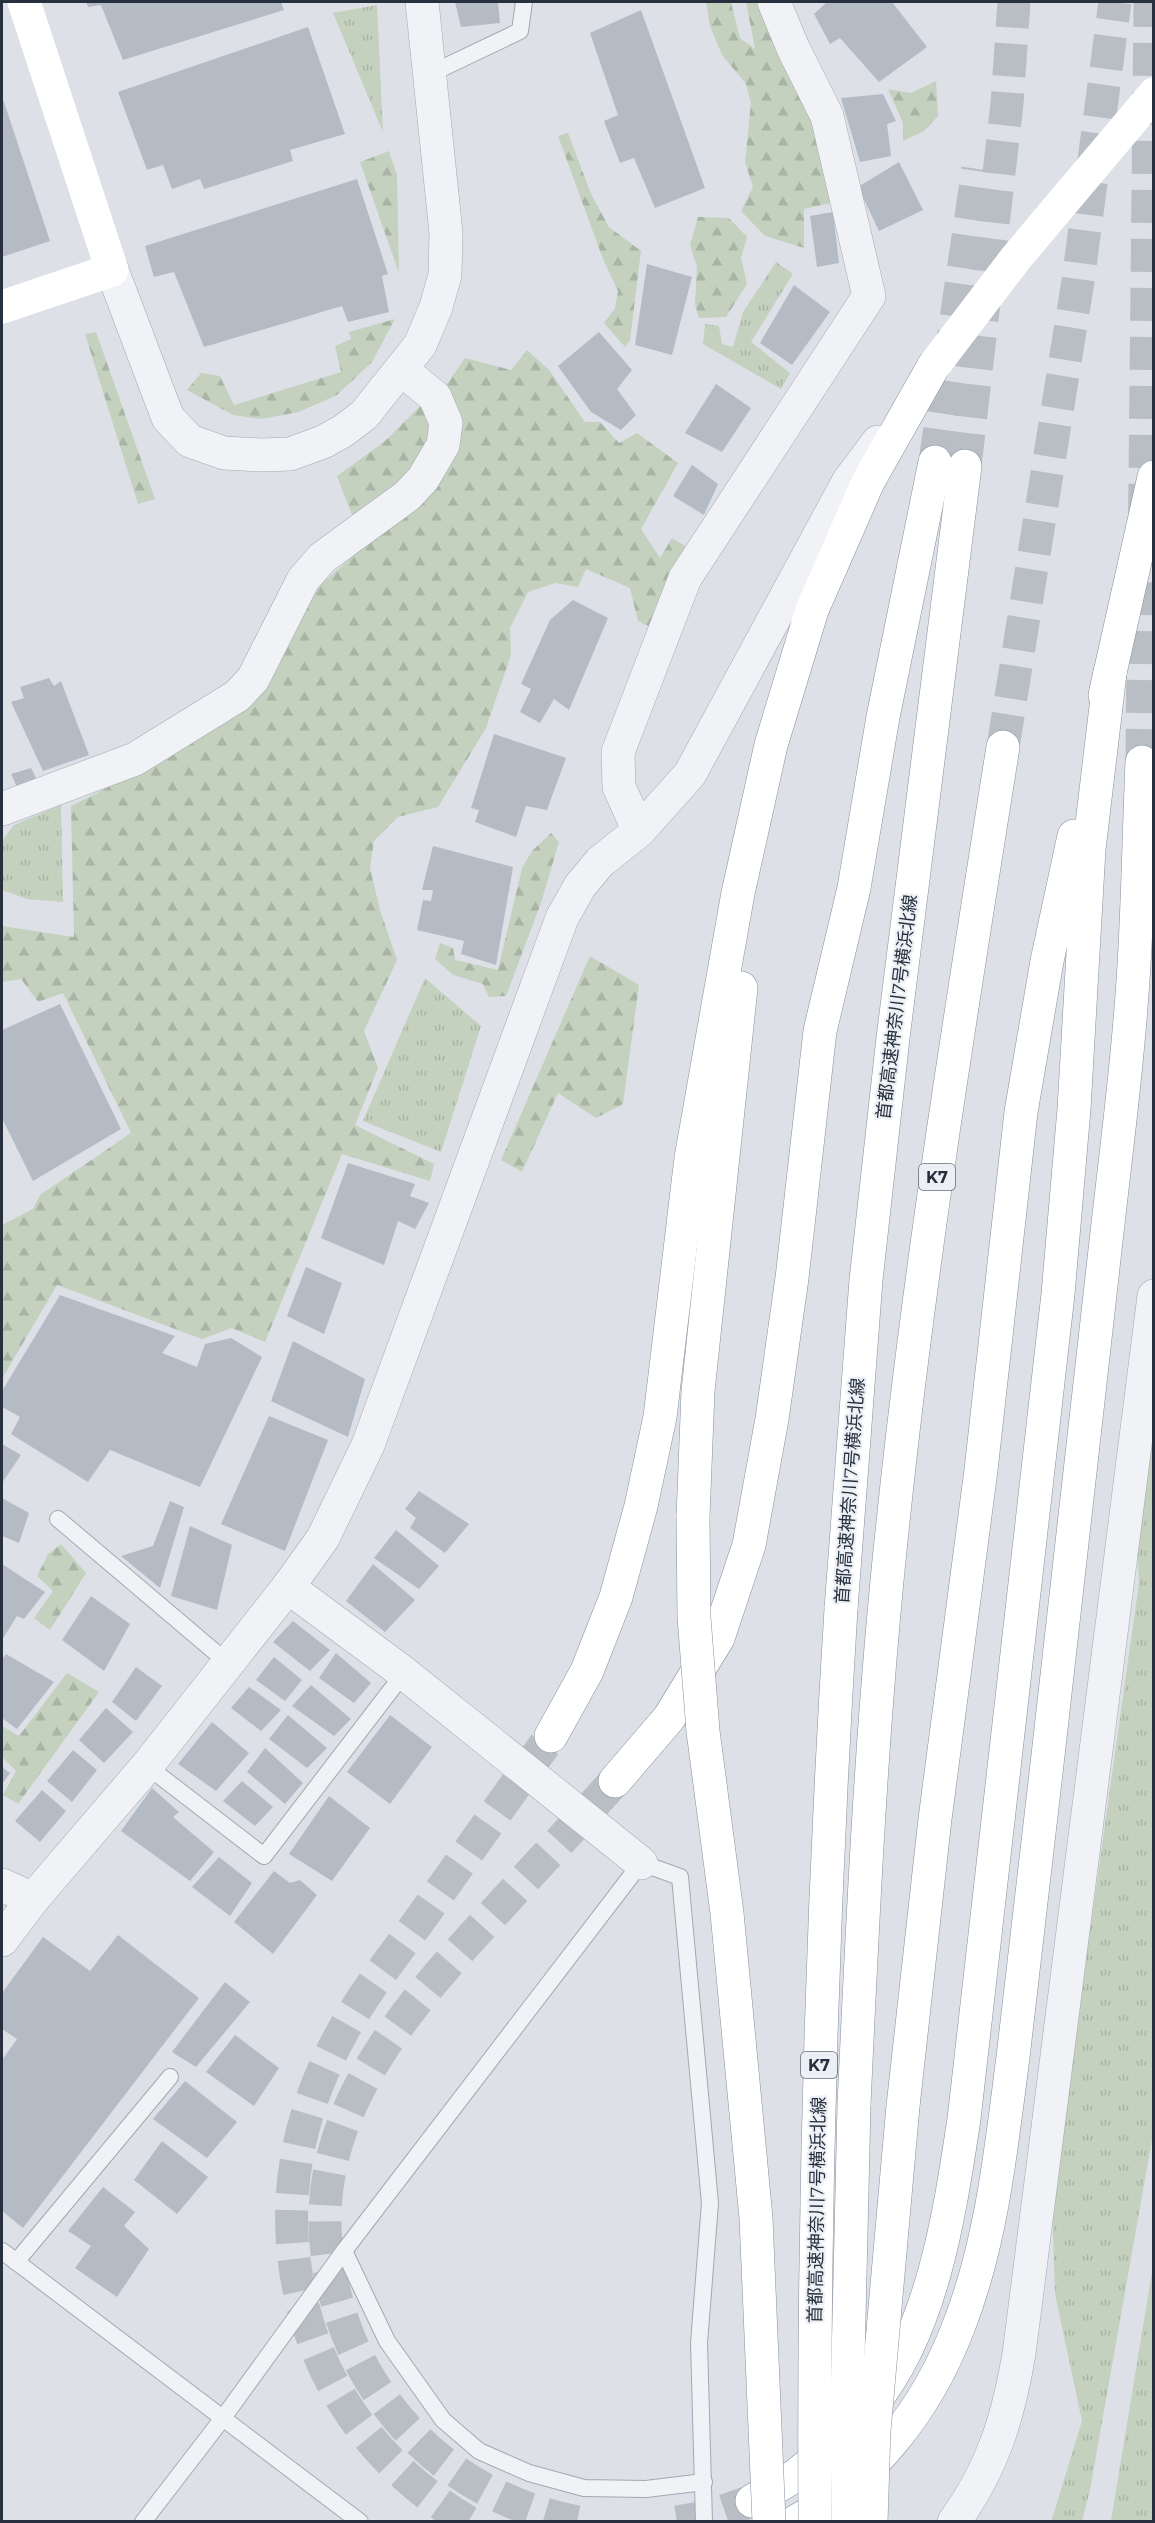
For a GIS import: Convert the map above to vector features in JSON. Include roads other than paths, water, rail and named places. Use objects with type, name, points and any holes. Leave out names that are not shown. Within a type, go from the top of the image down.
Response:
[{"type":"main road","points":[[2,307],[112,270],[24,2]]},
{"type":"main road","points":[[551,1736],[587,1671],[616,1597],[641,1506],[660,1417],[691,1158],[738,893],[771,745],[812,610],[868,482],[933,367],[1016,258],[1154,94]]},
{"type":"main road","name":"首都高速神奈川7号横浜北線","points":[[615,1781],[669,1718],[718,1638],[749,1545],[772,1419],[790,1290],[820,1031],[854,888],[883,717],[950,464],[893,1038],[867,1268],[841,1609],[820,2011],[815,2226],[815,2522]]},
{"type":"main road","points":[[871,2522],[874,2431],[903,2106],[935,1820],[981,1470],[1021,1112],[1047,961],[1154,477]]},
{"type":"main road","points":[[761,2511],[795,2476],[836,2442],[874,2401],[902,2356],[924,2306],[951,2200],[963,2119],[1058,1294],[1074,1108],[1089,849],[1110,673]]},
{"type":"main road","points":[[761,2511],[756,2218],[727,1913],[703,1731],[694,1617],[693,1517],[698,1391],[747,929],[771,745]]},
{"type":"main road","name":"首都高速神奈川7号横浜北線","points":[[849,2522],[848,2380],[854,2105],[872,1775],[893,1523],[921,1285],[954,1052],[1003,747]]},
{"type":"main road","points":[[795,2522],[817,2510],[864,2472],[904,2428],[935,2380],[957,2331],[976,2279],[989,2220],[1004,2124],[1026,1948],[1119,1130],[1134,966],[1142,762]]},
{"type":"street","points":[[112,270],[168,418],[190,441],[224,453],[290,454],[323,442],[364,415],[420,345],[436,307],[445,275],[446,233],[422,2]]},
{"type":"street","points":[[639,831],[619,787],[618,752],[685,578],[869,296],[827,116],[774,2]]},
{"type":"street","points":[[2,1940],[33,1899],[147,1766],[288,1587],[323,1538],[368,1445],[562,918],[580,886],[600,861],[639,831],[690,774],[848,482],[933,367]]},
{"type":"street","points":[[2,809],[135,759],[237,696],[253,679],[303,580],[322,558],[407,496],[423,480],[443,445],[446,423],[435,397],[401,369]]},
{"type":"street","points":[[954,2522],[970,2499],[995,2451],[1011,2404],[1154,1296]]},
{"type":"street","points":[[288,1587],[404,1673],[641,1863]]},
{"type":"street","points":[[2,1885],[33,1899]]},
{"type":"lane","points":[[430,74],[520,31],[524,2]]},
{"type":"lane","points":[[58,1519],[228,1663]]},
{"type":"lane","points":[[147,1766],[264,1856],[404,1673]]},
{"type":"lane","points":[[143,2522],[223,2418],[344,2251],[641,1863],[680,1877],[710,2203],[699,2343],[704,2522]]},
{"type":"lane","points":[[16,2262],[170,2077]]},
{"type":"lane","points":[[2,2251],[360,2522]]},
{"type":"lane","points":[[344,2251],[387,2341],[443,2421],[479,2451],[529,2473],[584,2488],[646,2489],[704,2482]]},
{"type":"tunnel","points":[[965,466],[1007,104],[1014,2]]},
{"type":"tunnel","points":[[1003,747],[1078,281],[1115,2]]},
{"type":"tunnel","points":[[1142,762],[1150,2]]},
{"type":"tunnel","points":[[935,462],[978,169]]},
{"type":"tunnel","points":[[468,2522],[418,2487],[376,2446],[340,2397],[326,2370],[314,2342],[302,2302],[294,2262],[293,2182],[310,2105],[325,2066],[344,2029],[372,1985],[551,1736]]},
{"type":"tunnel","points":[[577,2522],[545,2514],[486,2490],[459,2473],[411,2433],[371,2381],[352,2344],[331,2277],[325,2223],[330,2171],[343,2123],[365,2077],[392,2034],[458,1952],[615,1781]]},
{"type":"tunnel","points":[[677,2522],[706,2517],[752,2501]]}]
